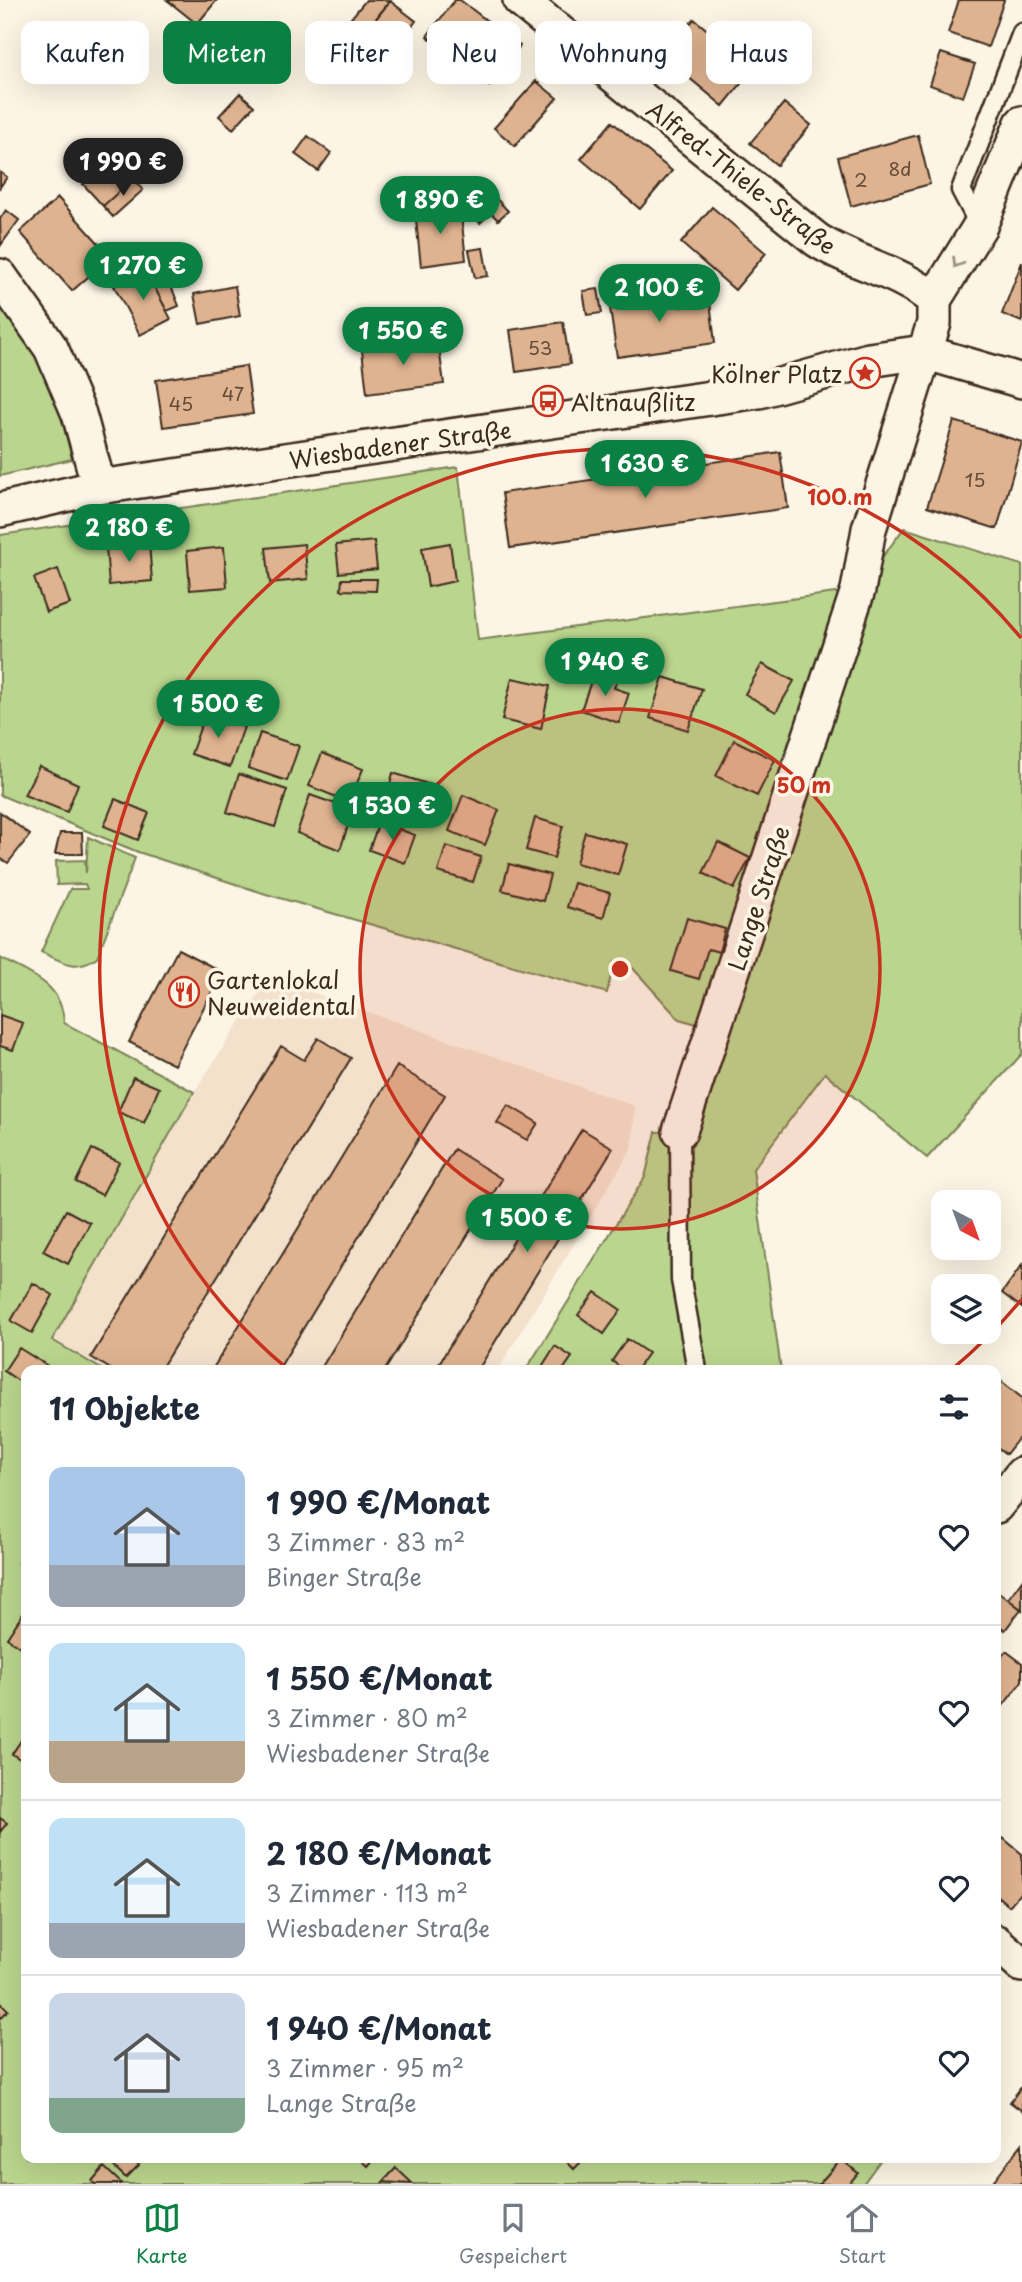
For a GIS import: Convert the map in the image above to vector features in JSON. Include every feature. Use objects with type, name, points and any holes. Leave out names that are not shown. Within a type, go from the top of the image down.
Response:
[{"type":"street","name":"Alfred-Thiele-Straße","points":[[520,0],[817,240],[842,256],[915,284],[934,300]]},
{"type":"street","points":[[1022,123],[980,226],[934,300],[934,323],[924,352],[1022,381]]},
{"type":"street","points":[[0,276],[51,348],[79,414],[99,487]]},
{"type":"street","name":"Wiesbadener Straße","points":[[0,510],[99,487],[759,391],[869,360],[924,352]]},
{"type":"street","name":"Lange Straße","points":[[680,1131],[858,590],[869,529],[924,352]]},
{"type":"street","points":[[1001,1500],[1022,1474]]},
{"type":"lane","points":[[980,226],[961,190],[1022,33]]},
{"type":"lane","name":"Lange Straße","points":[[680,1131],[681,1280],[696,1365]]},
{"type":"shaded area","points":[[269,977],[635,1106],[632,1148],[501,1365],[94,1365],[52,1340],[194,1092]]},
{"type":"green space","points":[[0,304],[51,376],[72,459],[0,476]]},
{"type":"green space","points":[[458,467],[478,640],[858,590],[904,528],[1022,565],[1022,1054],[927,1158],[825,1073],[753,1169],[780,1365],[529,1365],[645,1177],[656,1132],[680,1131],[715,1029],[679,1019],[630,965],[614,962],[607,993],[266,894],[138,852],[0,795],[0,535]]},
{"type":"green space","points":[[88,837],[135,858],[97,957],[76,965],[41,952],[70,889],[87,889],[85,884],[57,885],[56,861],[85,860],[86,873]]},
{"type":"green space","points":[[0,958],[33,975],[51,989],[58,998],[64,1023],[194,1092],[52,1340],[94,1365],[21,1365],[21,2163],[878,2163],[863,2184],[0,2184]]},
{"type":"building","points":[[167,0],[217,0],[200,21],[193,21]]},
{"type":"building","points":[[366,0],[391,0],[374,21],[355,21],[351,18]]},
{"type":"building","points":[[455,0],[460,0],[487,21],[439,21]]},
{"type":"building","points":[[959,0],[1004,0],[988,47],[948,33]]},
{"type":"building","points":[[390,1],[416,21],[413,25],[413,21],[374,21]]},
{"type":"building","points":[[694,19],[706,29],[706,84],[741,84],[723,106],[692,80]]},
{"type":"building","points":[[941,53],[975,64],[963,97],[930,85]]},
{"type":"building","points":[[535,82],[557,98],[515,146],[494,128]]},
{"type":"building","points":[[240,93],[254,106],[233,129],[219,116]]},
{"type":"building","points":[[784,103],[811,125],[777,165],[750,143]]},
{"type":"building","points":[[612,122],[672,171],[640,209],[581,159]]},
{"type":"building","points":[[918,135],[930,184],[851,206],[838,157]]},
{"type":"building","points":[[308,136],[331,153],[318,171],[295,154]]},
{"type":"building","points":[[122,167],[133,179],[103,206],[83,184],[100,169],[109,179]]},
{"type":"building","points":[[0,172],[7,177],[0,187]]},
{"type":"building","points":[[133,179],[143,190],[113,217],[103,206]]},
{"type":"building","points":[[490,192],[508,211],[498,220],[491,213],[480,223],[469,211]]},
{"type":"building","points":[[58,198],[111,257],[72,291],[20,232]]},
{"type":"building","points":[[460,205],[466,260],[421,266],[415,211]]},
{"type":"building","points":[[712,207],[766,253],[735,290],[681,243]]},
{"type":"building","points":[[6,210],[19,220],[1,245],[0,219]]},
{"type":"building","points":[[483,248],[488,276],[475,278],[469,250]]},
{"type":"building","points":[[161,261],[179,306],[167,311],[145,269]]},
{"type":"building","points":[[1022,262],[1022,322],[1002,314]]},
{"type":"building","points":[[145,269],[171,319],[140,335],[114,286]]},
{"type":"building","points":[[235,286],[240,316],[200,324],[194,294]]},
{"type":"building","points":[[598,289],[602,313],[587,315],[583,291]]},
{"type":"building","points":[[678,291],[680,307],[710,302],[715,343],[617,357],[609,301]]},
{"type":"building","points":[[563,322],[570,364],[516,372],[510,330]]},
{"type":"building","points":[[438,340],[444,384],[367,394],[362,350]]},
{"type":"building","points":[[246,366],[253,414],[163,427],[156,380]]},
{"type":"building","points":[[954,421],[1022,442],[997,529],[927,507]]},
{"type":"building","points":[[780,452],[788,508],[510,548],[502,493]]},
{"type":"building","points":[[374,541],[377,569],[339,573],[336,545]]},
{"type":"building","points":[[149,543],[152,581],[109,585],[106,547]]},
{"type":"building","points":[[450,543],[455,581],[428,587],[422,548]]},
{"type":"building","points":[[304,544],[308,579],[270,583],[266,548]]},
{"type":"building","points":[[224,547],[227,587],[190,590],[187,551]]},
{"type":"building","points":[[58,569],[70,604],[46,612],[34,578]]},
{"type":"building","points":[[342,579],[377,579],[376,591],[341,590]]},
{"type":"building","points":[[762,664],[794,681],[776,712],[745,694]]},
{"type":"building","points":[[595,670],[618,678],[614,688],[629,693],[619,723],[581,710]]},
{"type":"building","points":[[663,677],[702,689],[688,730],[650,718]]},
{"type":"building","points":[[512,678],[550,686],[541,729],[502,720]]},
{"type":"building","points":[[205,714],[244,727],[230,767],[191,754]]},
{"type":"building","points":[[260,733],[299,746],[287,781],[248,768]]},
{"type":"building","points":[[734,740],[775,760],[757,796],[716,776]]},
{"type":"building","points":[[322,753],[363,769],[349,802],[309,786]]},
{"type":"building","points":[[39,766],[78,784],[67,812],[24,795]]},
{"type":"building","points":[[393,773],[431,785],[420,823],[383,810]]},
{"type":"building","points":[[239,774],[287,790],[275,827],[227,812]]},
{"type":"building","points":[[310,795],[353,810],[340,850],[297,833]]},
{"type":"building","points":[[463,795],[499,810],[485,845],[449,831]]},
{"type":"building","points":[[115,799],[149,813],[138,840],[104,826]]},
{"type":"building","points":[[0,812],[30,835],[8,863],[0,858]]},
{"type":"building","points":[[535,818],[563,826],[554,858],[526,850]]},
{"type":"building","points":[[379,822],[415,835],[405,863],[369,850]]},
{"type":"building","points":[[585,832],[627,844],[618,875],[576,863]]},
{"type":"building","points":[[60,833],[82,833],[83,854],[55,854]]},
{"type":"building","points":[[718,842],[750,858],[734,889],[703,873]]},
{"type":"building","points":[[446,846],[481,857],[473,882],[438,872]]},
{"type":"building","points":[[509,864],[550,875],[543,901],[502,890]]},
{"type":"building","points":[[574,883],[610,893],[603,918],[567,907]]},
{"type":"building","points":[[687,918],[725,929],[719,952],[708,949],[699,979],[671,971]]},
{"type":"building","name":"Gartenlokal Neuweidental","points":[[178,949],[222,972],[174,1065],[129,1042]]},
{"type":"building","points":[[0,1015],[23,1023],[13,1050],[0,1046]]},
{"type":"building","points":[[318,1038],[351,1058],[163,1365],[104,1365],[91,1357],[281,1046],[304,1060]]},
{"type":"building","points":[[397,1066],[445,1095],[281,1365],[215,1365]]},
{"type":"building","points":[[133,1077],[159,1088],[144,1123],[118,1112]]},
{"type":"building","points":[[508,1105],[538,1123],[527,1140],[497,1123]]},
{"type":"building","points":[[582,1129],[613,1148],[481,1365],[438,1365]]},
{"type":"building","points":[[92,1149],[119,1162],[102,1195],[76,1182]]},
{"type":"building","points":[[454,1149],[502,1179],[388,1365],[323,1365]]},
{"type":"building","points":[[66,1210],[90,1223],[68,1264],[43,1251]]},
{"type":"building","points":[[1022,1265],[1022,1308],[1002,1293]]},
{"type":"building","points":[[33,1283],[53,1295],[32,1333],[11,1321]]},
{"type":"building","points":[[595,1292],[621,1310],[604,1334],[578,1315]]},
{"type":"building","points":[[627,1339],[648,1353],[640,1365],[617,1365],[612,1361]]},
{"type":"building","points":[[555,1346],[572,1357],[566,1365],[543,1365]]},
{"type":"building","points":[[19,1348],[46,1365],[21,1365],[21,1383],[4,1371]]},
{"type":"building","points":[[1001,1381],[1022,1398],[1022,1434],[1006,1454],[1001,1450]]},
{"type":"building","points":[[1022,1580],[1022,1610],[1008,1599]]},
{"type":"building","points":[[1001,1594],[1021,1609],[1005,1630],[1001,1627]]},
{"type":"building","points":[[21,1617],[21,1648],[7,1638]]},
{"type":"building","points":[[1006,1651],[1022,1663],[1022,1681],[1001,1708],[1001,1657]]},
{"type":"building","points":[[21,1740],[21,1760],[12,1754]]},
{"type":"building","points":[[0,1818],[7,1823],[0,1832]]},
{"type":"building","points":[[1003,1838],[1022,1854],[1022,1891],[1009,1906],[1001,1899]]},
{"type":"building","points":[[0,2002],[8,2010],[0,2019]]},
{"type":"building","points":[[1022,2086],[1022,2111],[1010,2102]]},
{"type":"building","points":[[1022,2144],[1022,2184],[991,2184]]},
{"type":"building","points":[[110,2163],[137,2163],[139,2165],[126,2178]]},
{"type":"building","points":[[568,2163],[580,2163],[574,2169]]},
{"type":"building","points":[[837,2163],[846,2163],[858,2173],[849,2184],[819,2184]]},
{"type":"building","points":[[104,2167],[120,2184],[95,2184],[92,2181]]},
{"type":"building","points":[[396,2168],[413,2184],[383,2182]]},
{"type":"place","name":"Kölner Platz","points":[[865,373]]},
{"type":"place","name":"Altnaußlitz","points":[[548,401]]},
{"type":"place","name":"Gartenlokal Neuweidental","points":[[184,992]]}]
